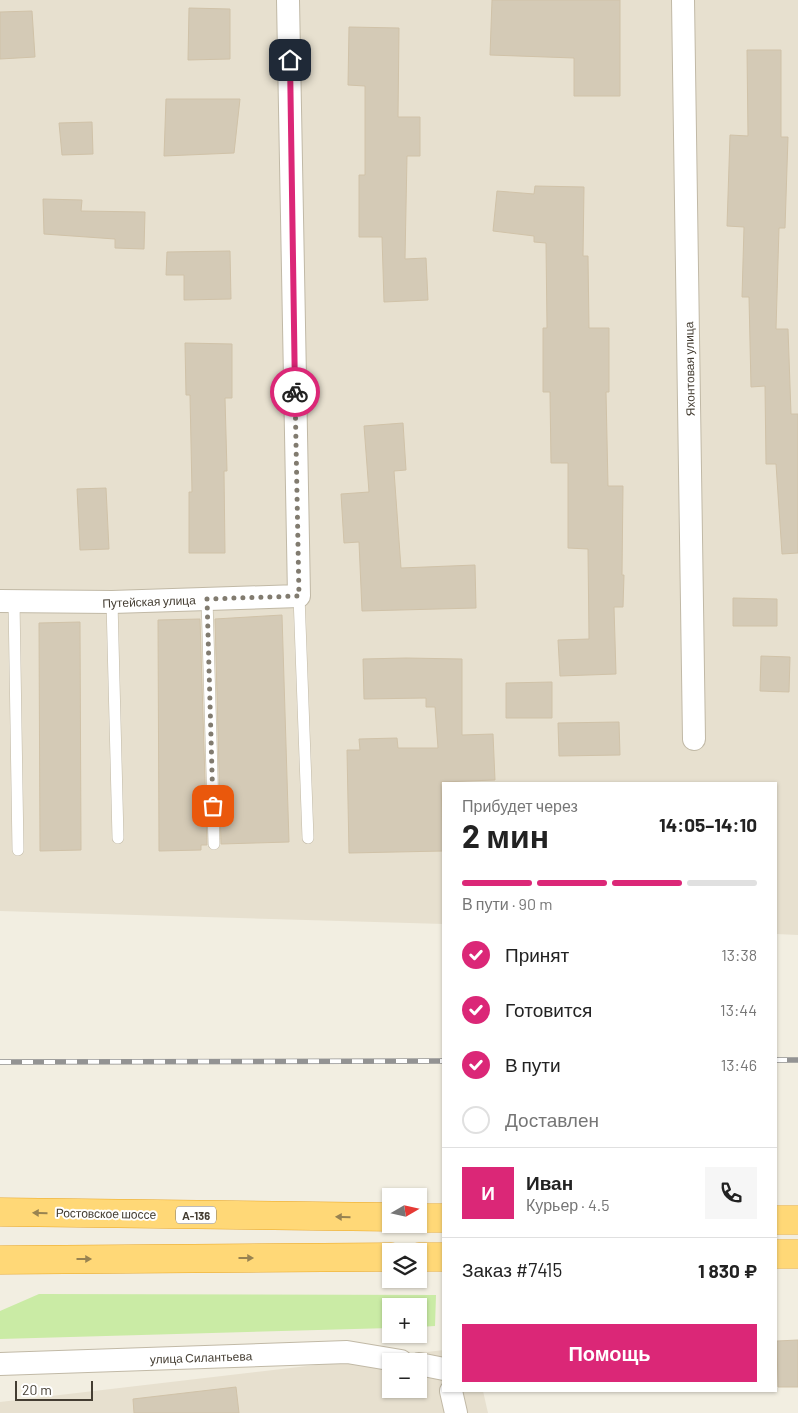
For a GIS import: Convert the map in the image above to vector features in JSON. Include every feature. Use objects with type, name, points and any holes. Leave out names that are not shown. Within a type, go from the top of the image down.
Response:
[{"type":"highway","name":"Ростовское шоссе","points":[[0,1212],[382,1217]]},
{"type":"highway","points":[[428,1218],[442,1218]]},
{"type":"highway","points":[[777,1220],[798,1220]]},
{"type":"highway","points":[[777,1254],[798,1254]]},
{"type":"highway","points":[[0,1260],[382,1257]]},
{"type":"highway","points":[[427,1257],[442,1257]]},
{"type":"street","points":[[288,0],[299,596]]},
{"type":"street","name":"Яхонтовая улица","points":[[683,0],[694,739]]},
{"type":"street","name":"Путейская улица","points":[[7,601],[112,602],[299,596]]},
{"type":"street","name":"улица Силантьева","points":[[0,1364],[347,1352],[382,1358]]},
{"type":"street","points":[[427,1366],[442,1369]]},
{"type":"street","points":[[451,1392],[456,1413]]},
{"type":"lane","points":[[299,596],[308,838]]},
{"type":"lane","points":[[207,599],[214,844]]},
{"type":"lane","points":[[7,601],[18,850]]},
{"type":"lane","points":[[112,602],[118,838]]},
{"type":"shaded area","points":[[0,0],[798,0],[798,935],[777,934],[777,782],[442,782],[442,924],[0,911]]},
{"type":"shaded area","points":[[442,1350],[442,1392],[483,1392],[488,1413],[0,1413],[0,1402],[382,1357],[382,1398],[427,1398],[427,1353],[418,1353]]},
{"type":"green space","points":[[39,1294],[436,1295],[435,1326],[427,1326],[427,1298],[382,1298],[382,1328],[0,1339],[0,1311]]},
{"type":"building","points":[[492,0],[620,0],[620,96],[574,96],[574,58],[490,55]]},
{"type":"building","points":[[189,8],[230,9],[230,59],[188,60]]},
{"type":"building","points":[[32,11],[35,57],[0,59],[0,12]]},
{"type":"building","points":[[349,27],[399,28],[398,117],[420,117],[420,156],[407,156],[405,259],[426,258],[428,300],[384,302],[382,237],[359,237],[359,175],[365,175],[365,86],[348,85]]},
{"type":"building","points":[[747,50],[781,50],[781,137],[788,137],[785,228],[779,228],[776,329],[788,329],[791,414],[798,414],[798,553],[782,554],[776,464],[766,464],[765,386],[751,387],[749,297],[742,297],[744,227],[727,226],[730,135],[748,136]]},
{"type":"building","points":[[166,99],[240,99],[234,153],[164,156]]},
{"type":"building","points":[[92,122],[93,154],[62,155],[59,123]]},
{"type":"building","points":[[535,186],[584,187],[583,256],[588,256],[589,328],[609,328],[609,392],[606,392],[608,486],[623,486],[623,607],[614,607],[616,674],[560,676],[558,640],[589,639],[588,549],[568,548],[568,463],[551,463],[550,392],[543,392],[543,328],[547,328],[546,243],[534,242],[534,236],[493,231],[497,191],[534,194]]},
{"type":"building","points":[[43,199],[82,200],[81,211],[145,212],[144,249],[115,248],[115,239],[44,234]]},
{"type":"building","points":[[230,251],[231,299],[184,300],[184,275],[166,275],[167,252]]},
{"type":"building","points":[[185,343],[232,344],[232,398],[225,398],[227,471],[224,471],[225,553],[189,553],[189,492],[192,492],[190,395],[186,395]]},
{"type":"building","points":[[403,423],[406,470],[394,471],[401,568],[475,565],[476,608],[362,611],[359,542],[344,543],[341,494],[369,492],[364,426]]},
{"type":"building","points":[[106,488],[109,549],[80,550],[77,489]]},
{"type":"building","points":[[733,598],[777,599],[777,626],[733,626]]},
{"type":"building","points":[[282,615],[289,842],[221,844],[215,619]]},
{"type":"building","points":[[200,619],[207,845],[201,845],[201,850],[159,851],[158,620]]},
{"type":"building","points":[[80,622],[81,850],[40,851],[39,623]]},
{"type":"building","points":[[761,656],[790,657],[789,692],[760,691]]},
{"type":"building","points":[[363,659],[462,659],[462,735],[493,734],[495,780],[441,782],[442,851],[349,853],[347,750],[360,750],[359,739],[397,738],[398,748],[438,748],[435,707],[426,707],[426,698],[364,699]]},
{"type":"building","points":[[552,682],[552,718],[506,718],[506,683]]},
{"type":"building","points":[[619,722],[620,755],[559,756],[558,723]]},
{"type":"building","points":[[798,1340],[798,1387],[778,1387],[777,1341]]},
{"type":"building","points":[[236,1387],[239,1413],[134,1413],[133,1399]]},
{"type":"railway","points":[[777,1060],[798,1060]]},
{"type":"railway","points":[[0,1062],[442,1061]]},
{"type":"way so far","points":[[213,806],[207,599],[299,596],[295,392]]},
{"type":"route","points":[[290,60],[295,392]]}]
